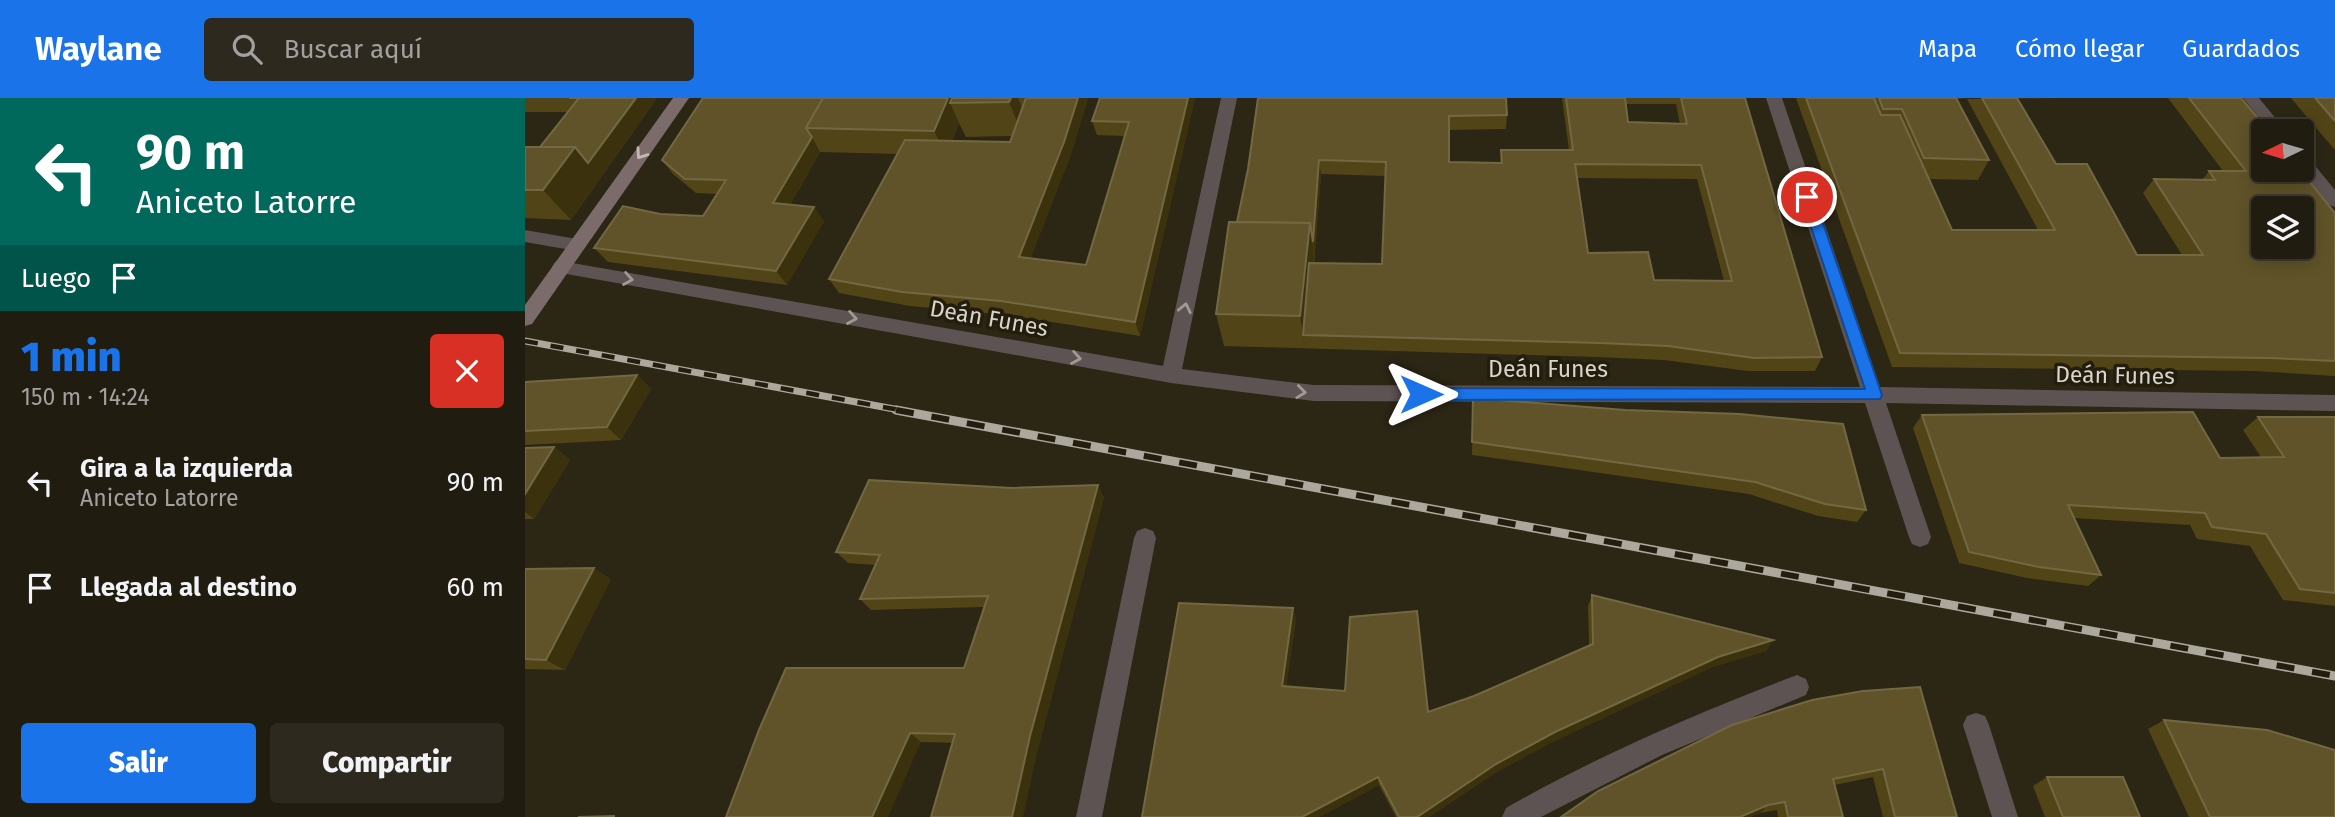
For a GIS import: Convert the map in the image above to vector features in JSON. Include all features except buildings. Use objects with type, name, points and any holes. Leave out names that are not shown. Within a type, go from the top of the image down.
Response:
[{"type":"street","points":[[525,319],[681,98]]},
{"type":"street","points":[[1171,375],[1229,98]]},
{"type":"street","points":[[1774,98],[1920,537]]},
{"type":"street","points":[[2251,98],[2268,119]]},
{"type":"street","points":[[2314,176],[2335,201]]},
{"type":"street","points":[[525,236],[576,245]]},
{"type":"street","name":"Deán Funes","points":[[561,267],[1171,375],[1314,393],[1874,395],[2335,403]]},
{"type":"street","points":[[1089,817],[1145,538]]},
{"type":"street","points":[[1515,817],[1574,782],[1693,726],[1797,687]]},
{"type":"street","points":[[1976,725],[2005,817]]},
{"type":"railway","points":[[525,341],[905,411]]},
{"type":"railway","points":[[896,410],[2335,676]]},
{"type":"route","points":[[1421,394],[1874,395],[1807,197]]}]
